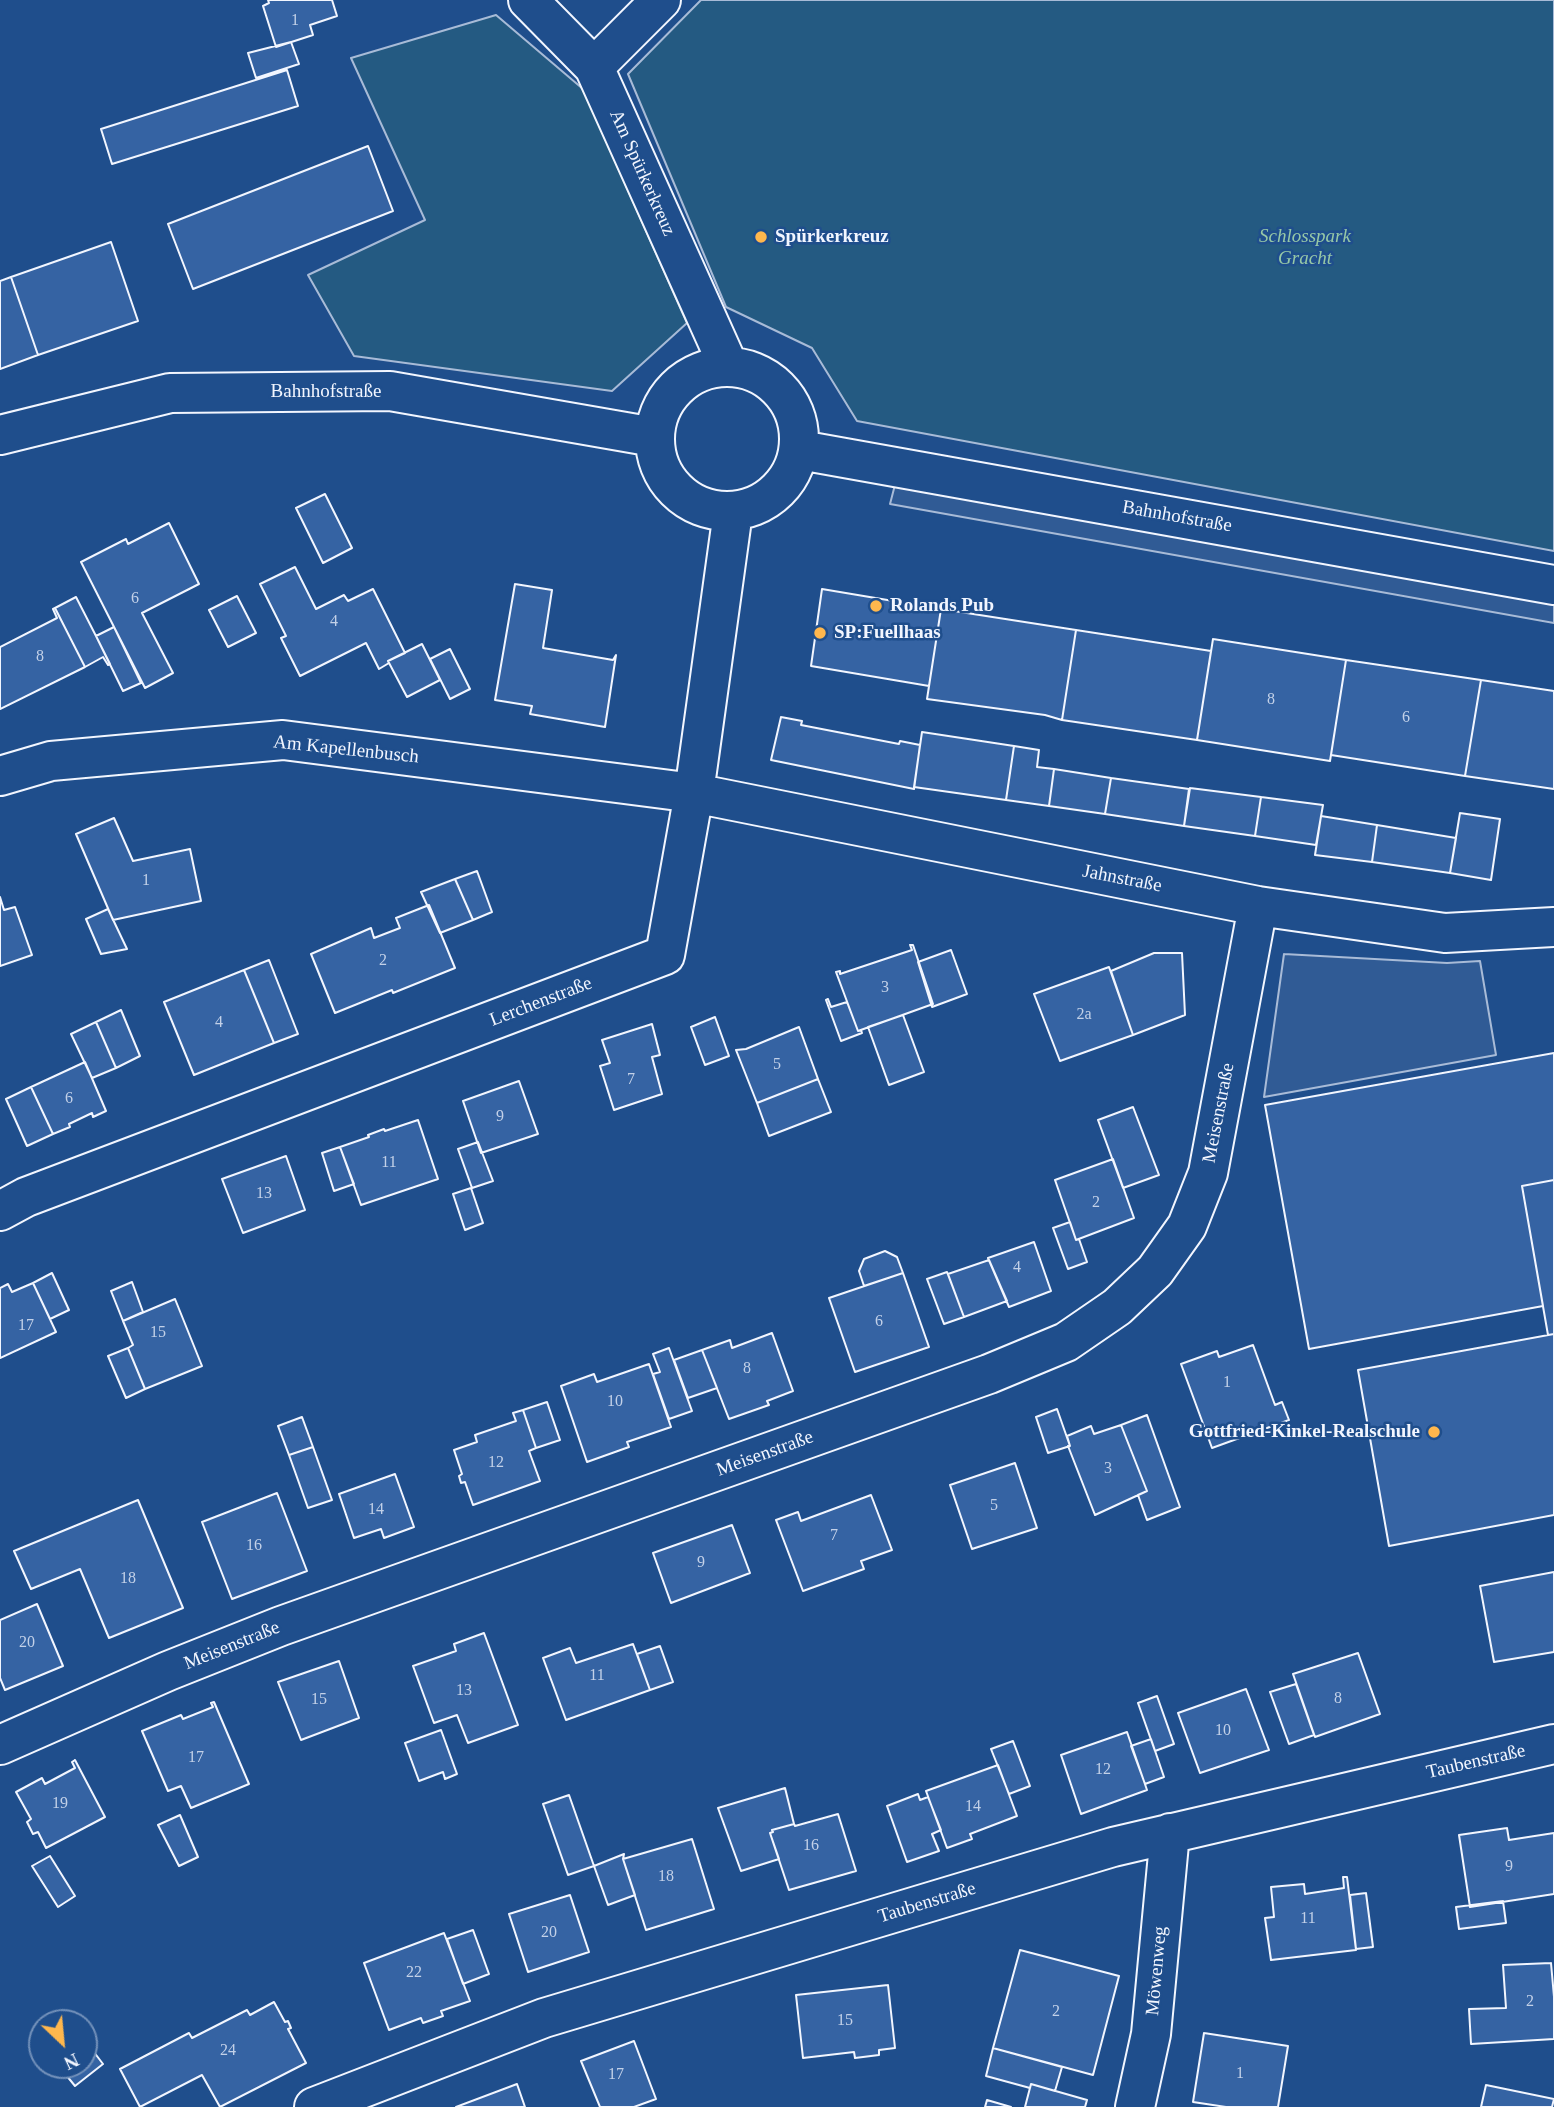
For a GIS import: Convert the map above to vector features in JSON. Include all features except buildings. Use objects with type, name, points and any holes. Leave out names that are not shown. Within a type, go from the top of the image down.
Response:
[{"type":"street","name":"Am Spürkerkreuz","points":[[528,0],[594,67],[728,365]]},
{"type":"street","points":[[594,67],[661,0]]},
{"type":"street","points":[[728,365],[751,369],[779,387],[799,421],[800,450],[786,481],[760,504],[733,512],[699,506],[677,492],[659,465],[654,437],[661,408],[687,378],[728,365]]},
{"type":"street","name":"Bahnhofstraße","points":[[0,435],[170,393],[390,391],[654,437]]},
{"type":"street","name":"Bahnhofstraße","points":[[800,450],[1554,585]]},
{"type":"street","name":"Lerchenstraße","points":[[0,1211],[26,1197],[665,955],[694,793],[733,512]]},
{"type":"street","name":"Am Kapellenbusch","points":[[0,776],[51,761],[283,740],[694,793]]},
{"type":"street","name":"Jahnstraße","points":[[694,793],[1258,906],[1445,933],[1554,927]]},
{"type":"street","name":"Meisenstraße","points":[[0,1745],[156,1676],[281,1626],[989,1374],[1066,1342],[1117,1307],[1155,1271],[1187,1226],[1208,1173],[1258,906]]},
{"type":"street","name":"Taubenstraße","points":[[314,2107],[544,2018],[1113,1847],[1554,1744]]},
{"type":"street","name":"Möwenweg","points":[[1135,2107],[1151,2034],[1170,1833]]},
{"type":"green space","name":"Schlosspark Gracht","points":[[701,0],[1554,0],[1554,551],[857,421],[812,348],[726,307],[628,74]]},
{"type":"green space","points":[[496,15],[583,89],[687,323],[612,391],[354,356],[308,275],[425,220],[351,58]]},
{"type":"shaded area","points":[[897,477],[1554,595],[1554,623],[890,504]]},
{"type":"shaded area","points":[[1284,954],[1447,963],[1480,961],[1496,1055],[1264,1097]]},
{"type":"place","name":"Spürkerkreuz","points":[[761,237]]},
{"type":"place","name":"Rolands Pub","points":[[876,606]]},
{"type":"place","name":"SP:Fuellhaas","points":[[820,633]]},
{"type":"place","name":"Gottfried-Kinkel-Realschule","points":[[1434,1432]]}]
